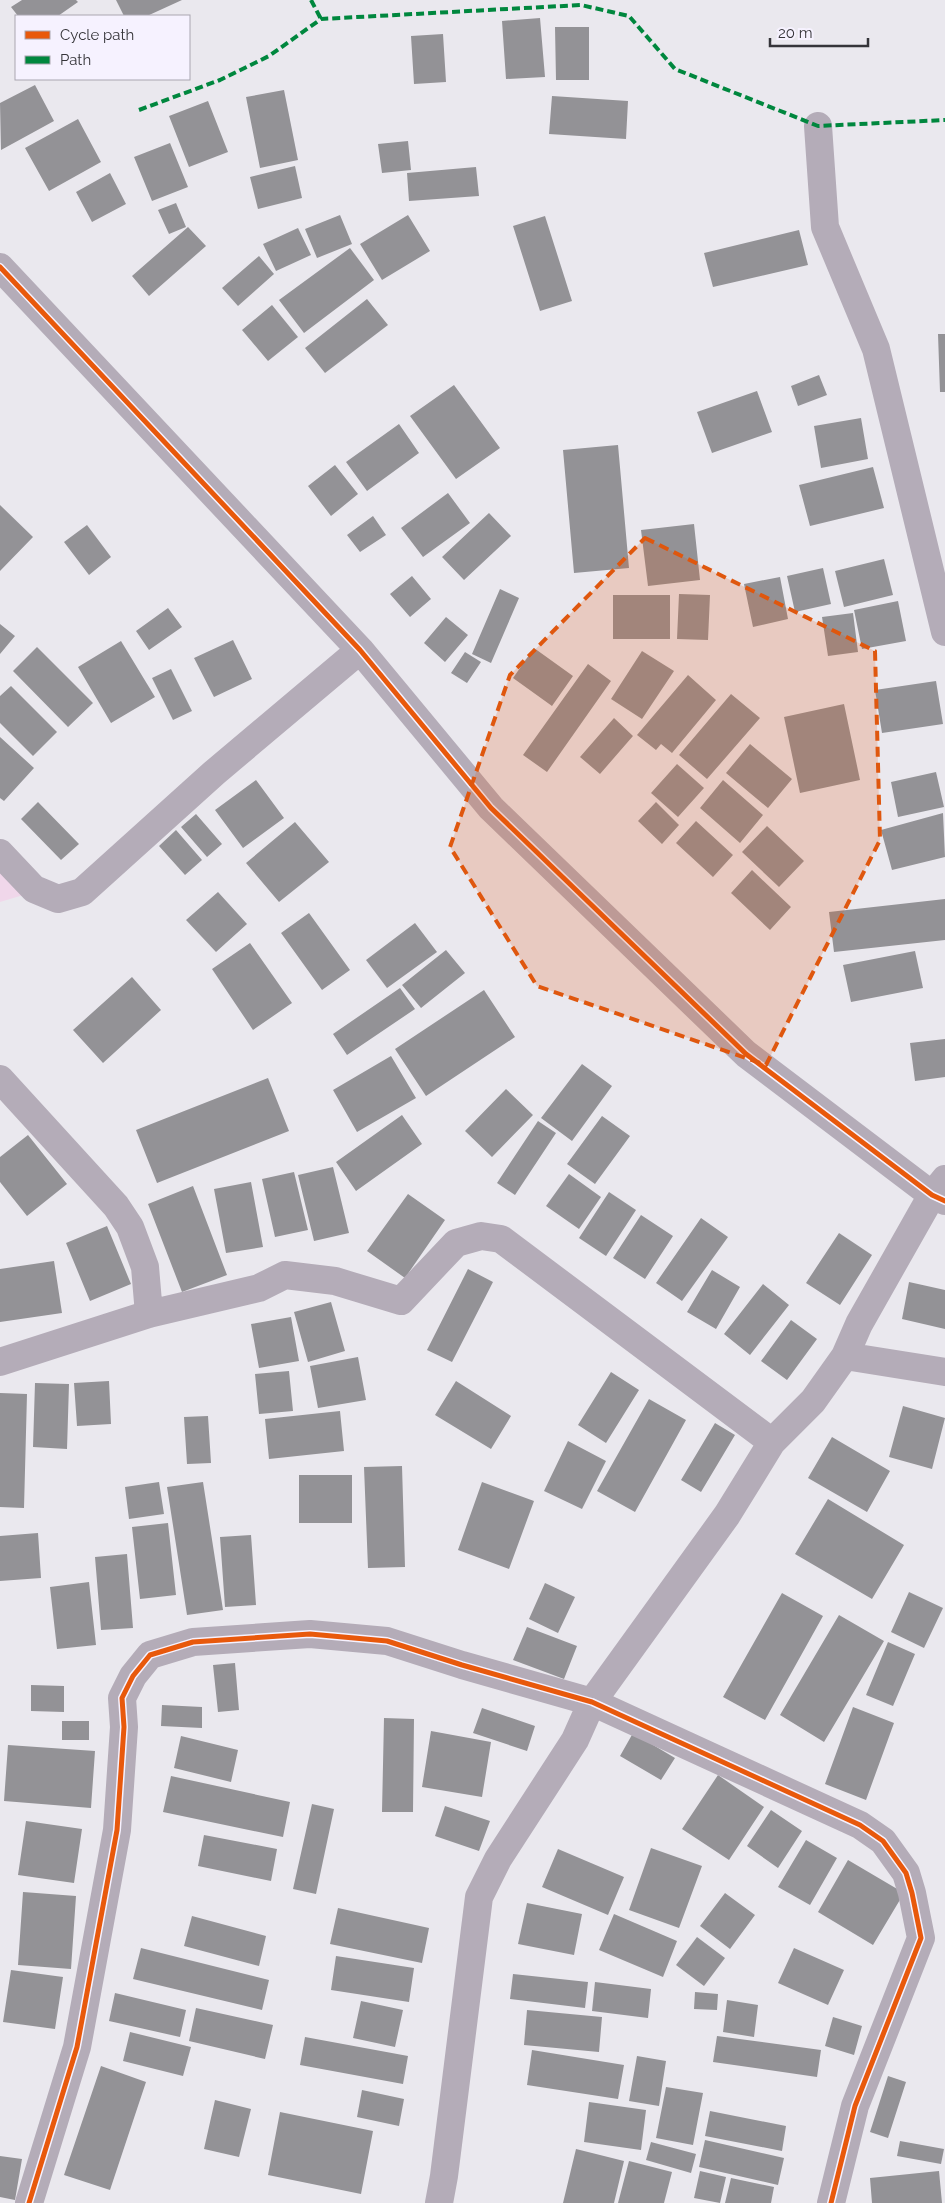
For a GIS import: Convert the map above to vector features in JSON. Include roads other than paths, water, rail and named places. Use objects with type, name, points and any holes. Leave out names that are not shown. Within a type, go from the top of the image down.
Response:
[{"type":"street","points":[[818,126],[825,227],[876,349],[945,632]]},
{"type":"street","points":[[0,267],[360,650],[491,808],[746,1054],[941,1192],[859,1324],[845,1356],[813,1401],[772,1442],[727,1515],[592,1702],[575,1740],[498,1859],[479,1897],[439,2203]]},
{"type":"street","points":[[0,853],[34,889],[58,899],[82,892],[214,773],[360,650]]},
{"type":"street","points":[[0,1079],[116,1206],[130,1227],[145,1267],[149,1314]]},
{"type":"street","points":[[0,1362],[149,1314],[259,1288],[285,1275],[335,1281],[401,1301],[456,1243],[481,1236],[501,1238],[772,1442]]},
{"type":"street","points":[[845,1356],[945,1372]]},
{"type":"street","points":[[29,2203],[77,2047],[117,1830],[124,1727],[122,1698],[133,1676],[150,1655],[193,1642],[310,1634],[387,1641],[462,1665],[592,1702],[860,1825],[883,1841],[906,1873],[922,1938],[855,2106],[831,2203]]}]
